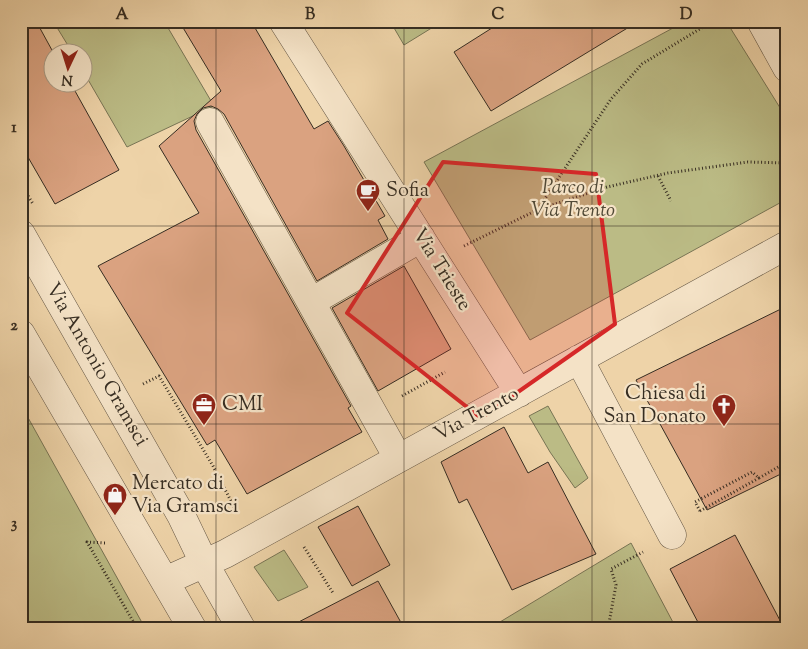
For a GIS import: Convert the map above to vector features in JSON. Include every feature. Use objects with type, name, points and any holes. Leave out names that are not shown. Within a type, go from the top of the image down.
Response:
[{"type":"street","name":"Via Trieste","points":[[283,21],[519,393]]},
{"type":"street","points":[[761,21],[787,68]]},
{"type":"street","points":[[210,122],[398,458]]},
{"type":"street","name":"Via Antonio Gramsci","points":[[21,234],[181,515],[204,562],[241,628]]},
{"type":"street","points":[[311,302],[421,238]]},
{"type":"street","name":"Via Trento","points":[[165,581],[204,562],[226,554],[288,517],[519,393],[787,245]]},
{"type":"street","points":[[21,334],[192,628]]},
{"type":"street","points":[[579,360],[670,532]]},
{"type":"path","points":[[537,210],[612,99],[642,64],[713,21]]},
{"type":"path","points":[[456,249],[537,210],[607,187],[658,176],[748,162],[787,163]]},
{"type":"path","points":[[658,176],[670,201]]},
{"type":"path","points":[[400,397],[445,372]]},
{"type":"path","points":[[138,386],[160,376],[236,509]]},
{"type":"path","points":[[670,532],[700,511],[787,462]]},
{"type":"path","points":[[700,511],[695,502],[752,472],[758,478]]},
{"type":"path","points":[[288,517],[333,593]]},
{"type":"path","points":[[108,543],[87,542],[137,628]]},
{"type":"path","points":[[609,624],[616,584],[611,570],[640,554]]},
{"type":"path","points":[[594,628],[609,624],[622,628]]},
{"type":"highlighted area","points":[[443,162],[596,174],[615,324],[481,418],[347,313]]},
{"type":"green space","points":[[53,21],[164,21],[214,106],[127,147],[92,87],[92,42],[66,42]]},
{"type":"green space","points":[[390,21],[443,21],[404,45]]},
{"type":"green space","name":"Parco di Via Trento","points":[[686,21],[726,21],[787,119],[787,199],[530,340],[424,162]]},
{"type":"green space","points":[[21,405],[145,628],[21,628]]},
{"type":"green space","points":[[548,406],[588,478],[575,488],[550,452],[529,416]]},
{"type":"green space","points":[[631,543],[676,628],[490,628]]},
{"type":"green space","points":[[284,550],[308,587],[278,601],[254,567]]},
{"type":"building","points":[[21,21],[36,21],[48,42],[42,42],[42,92],[76,92],[119,170],[55,204],[21,145]]},
{"type":"building","points":[[179,21],[251,21],[314,129],[328,121],[385,216],[378,220],[388,239],[317,281],[224,114],[211,106],[203,108],[197,114],[194,121],[196,130],[351,406],[348,408],[362,432],[247,494],[215,440],[207,445],[98,266],[199,213],[159,146],[221,91]]},
{"type":"building","points":[[503,21],[639,21],[491,111],[454,52]]},
{"type":"building","points":[[404,266],[451,349],[378,391],[332,308]]},
{"type":"building","name":"Chiesa di San Donato","points":[[787,306],[787,471],[707,510],[636,380]]},
{"type":"building","points":[[504,427],[528,473],[548,462],[596,554],[512,590],[467,499],[459,503],[441,462]]},
{"type":"building","points":[[358,506],[390,565],[352,586],[318,527]]},
{"type":"building","points":[[735,535],[784,628],[701,628],[670,569]]},
{"type":"building","points":[[378,581],[404,628],[287,628]]},
{"type":"place","name":"Sofia","points":[[368,212]]},
{"type":"place","name":"CMI","points":[[204,426]]},
{"type":"place","name":"Chiesa di San Donato","points":[[724,427]]},
{"type":"place","name":"Mercato di Via Gramsci","points":[[115,516]]}]
